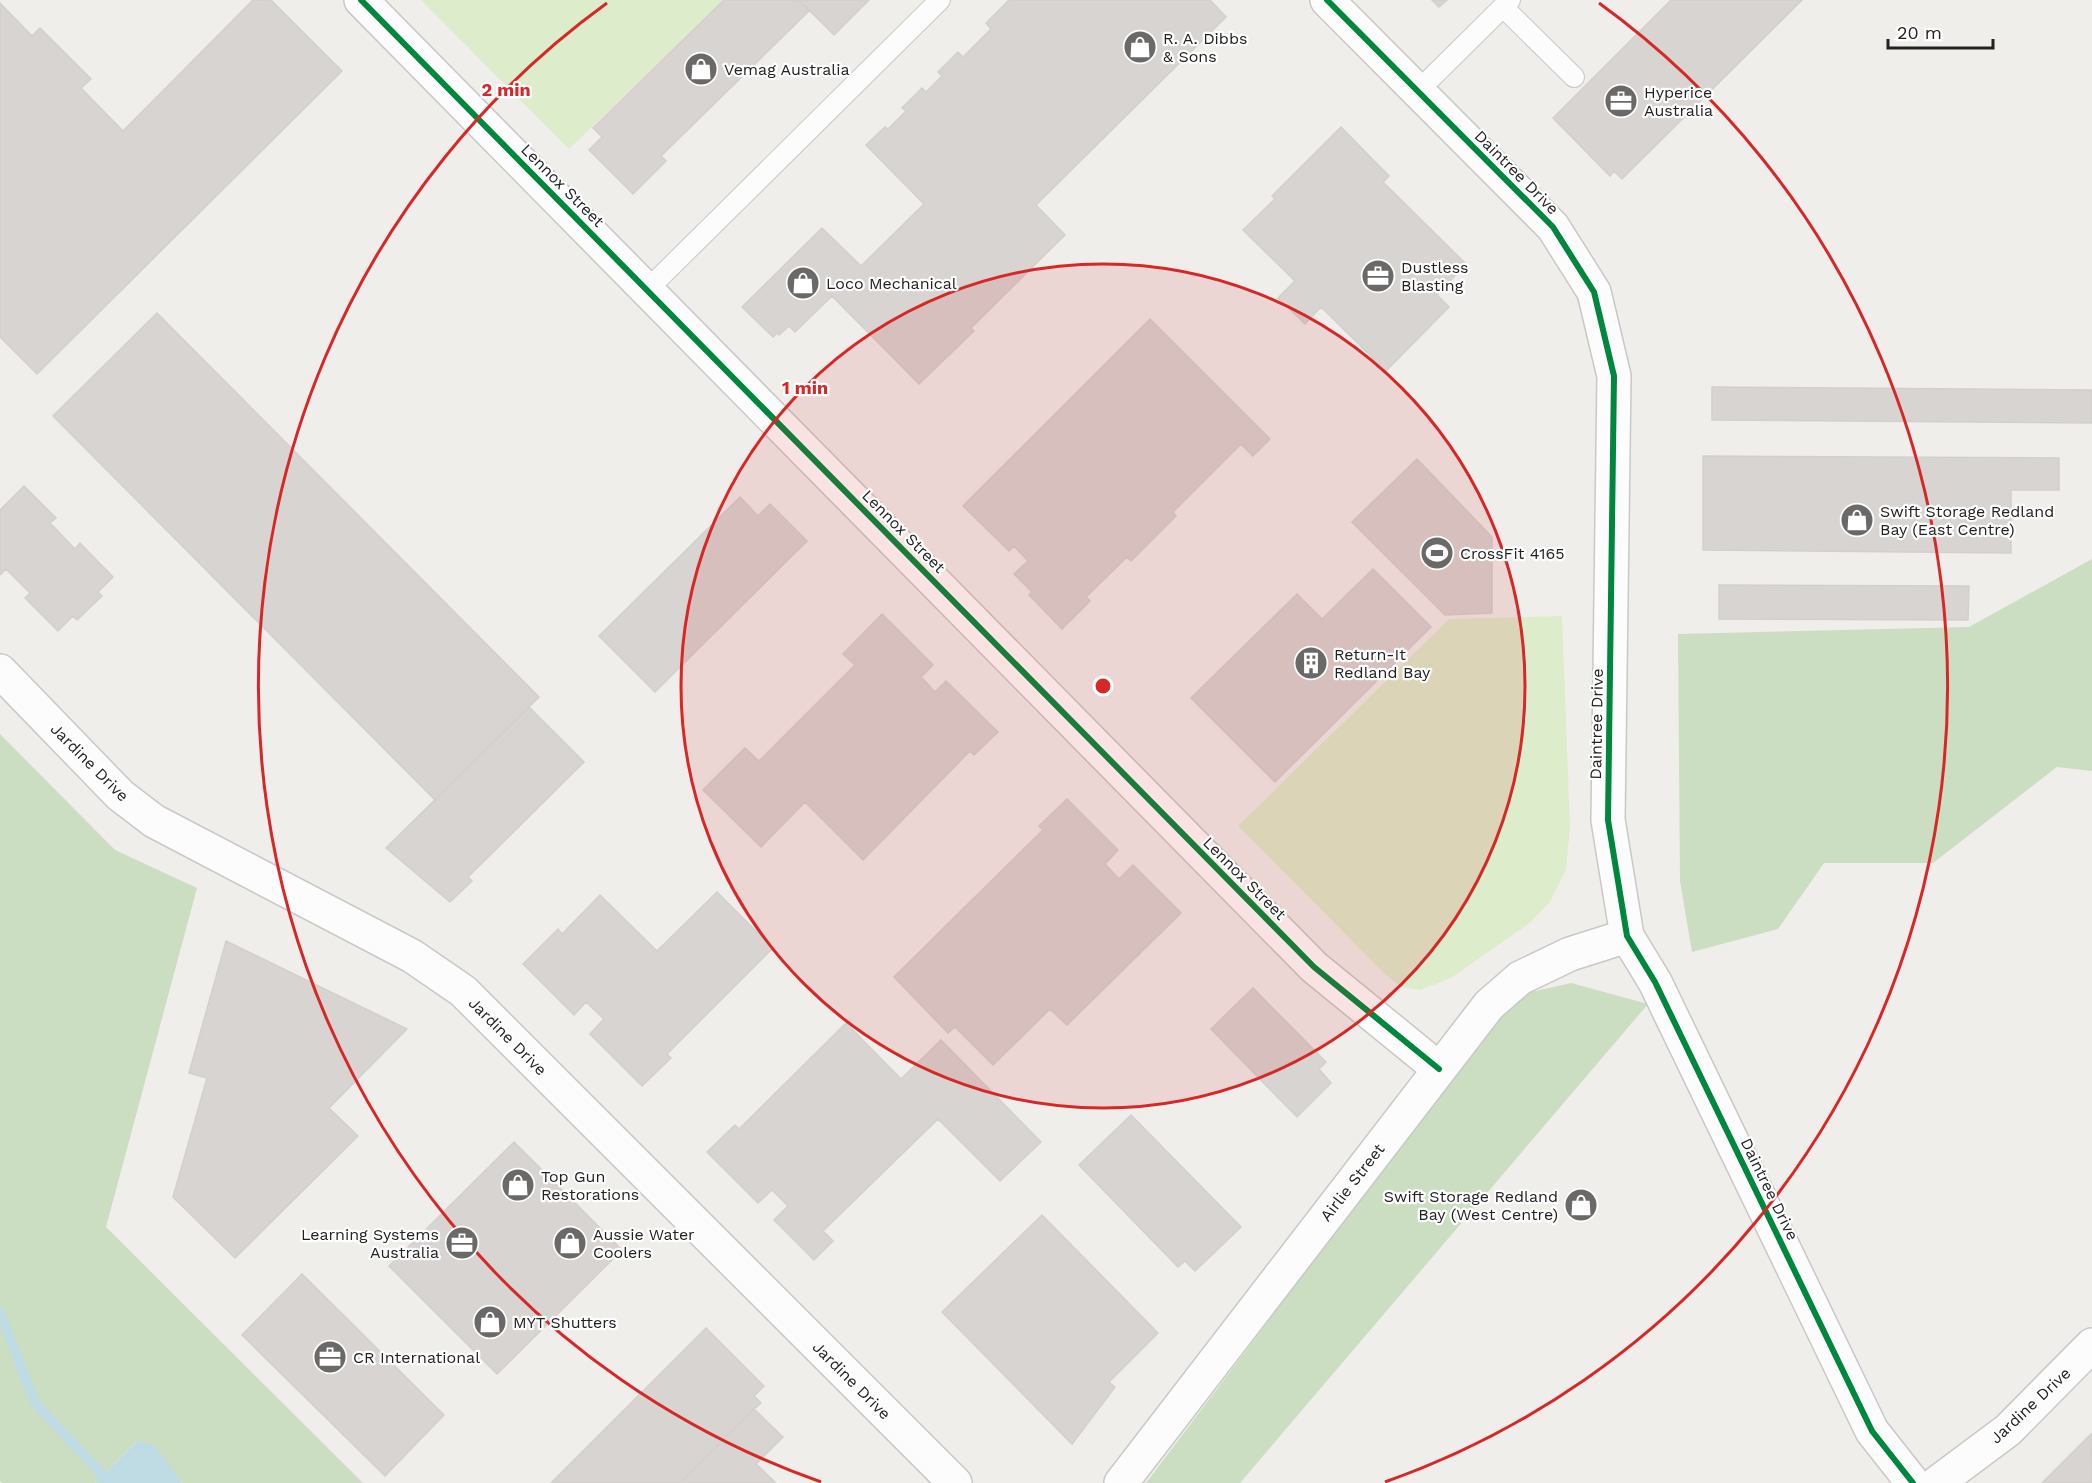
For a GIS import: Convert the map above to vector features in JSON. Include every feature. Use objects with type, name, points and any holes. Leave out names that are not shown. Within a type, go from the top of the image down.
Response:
[{"type":"street","name":"Lennox Street","points":[[361,0],[1314,967],[1439,1069]]},
{"type":"street","name":"Daintree Drive","points":[[1327,0],[1553,227],[1594,292],[1614,376],[1608,820],[1627,936],[1655,981],[1872,1431],[1913,1483]]},
{"type":"street","name":"Jardine Drive","points":[[0,671],[120,795],[154,821],[412,956],[463,991],[955,1483]]},
{"type":"street","name":"Airlie Street","points":[[1121,1483],[1489,1005],[1520,978],[1570,954],[1627,936]]},
{"type":"street","name":"Jardine Drive","points":[[1937,1483],[2008,1430],[2092,1345]]},
{"type":"lane","points":[[647,290],[940,0]]},
{"type":"lane","points":[[1418,91],[1507,3],[1574,77]]},
{"type":"green space","points":[[421,0],[724,0],[569,149]]},
{"type":"green space","points":[[2092,559],[2092,771],[2057,767],[1933,863],[1824,863],[1778,929],[1692,952],[1680,881],[1678,634],[1969,627]]},
{"type":"green space","points":[[1562,616],[1570,827],[1566,870],[1550,902],[1531,922],[1451,978],[1420,990],[1401,987],[1385,974],[1238,826],[1449,619]]},
{"type":"green space","points":[[0,734],[115,850],[197,888],[106,1227],[363,1483],[182,1483],[137,1441],[95,1483],[2,1483],[0,1481]]},
{"type":"green space","points":[[1571,983],[1648,1004],[1240,1483],[1146,1483],[1494,1022],[1527,993]]},
{"type":"water","points":[[137,1441],[155,1445],[182,1483],[95,1483]]},
{"type":"building","points":[[253,0],[271,0],[342,71],[37,374],[0,337],[0,3],[32,36],[40,28],[91,79],[81,88],[123,131]]},
{"type":"building","name":"Vemag Australia","points":[[724,0],[799,0],[809,11],[661,156],[666,161],[633,194],[589,150],[602,137],[593,128]]},
{"type":"building","points":[[799,0],[869,0],[834,35]]},
{"type":"building","points":[[1009,0],[1210,0],[1226,17],[1036,205],[1065,235],[971,328],[974,331],[919,384],[832,296],[795,332],[789,326],[773,337],[742,307],[822,228],[861,266],[924,204],[866,145],[885,127],[888,129],[906,111],[902,108],[922,88],[926,92],[942,76],[938,72],[958,52],[963,57],[991,29],[986,23]]},
{"type":"building","points":[[1432,0],[1447,0],[1439,7]]},
{"type":"building","points":[[1671,0],[1802,0],[1622,179],[1614,171],[1610,176],[1553,118]]},
{"type":"building","points":[[1341,127],[1389,176],[1383,182],[1466,264],[1437,295],[1449,307],[1386,371],[1321,307],[1305,324],[1278,298],[1295,281],[1243,230],[1275,199],[1272,196]]},
{"type":"building","points":[[157,313],[539,697],[435,800],[53,416]]},
{"type":"building","points":[[1150,319],[1270,439],[1253,456],[1241,444],[1173,512],[1176,516],[1131,561],[1127,557],[1086,597],[1090,601],[1062,629],[1029,595],[1032,592],[1014,574],[1028,561],[1014,546],[1009,551],[963,506]]},
{"type":"building","points":[[1712,387],[2092,390],[2092,423],[1712,420]]},
{"type":"building","name":"Swift Storage Redland Bay (East Centre)","points":[[1703,456],[2059,458],[2059,490],[2011,490],[2011,553],[1703,550]]},
{"type":"building","points":[[1417,459],[1492,537],[1492,613],[1445,615],[1352,522]]},
{"type":"building","points":[[24,486],[56,518],[50,523],[75,549],[80,543],[113,577],[98,592],[102,596],[77,620],[73,616],[58,631],[25,598],[30,593],[6,569],[0,575],[0,510]]},
{"type":"building","points":[[740,497],[758,516],[770,504],[807,541],[655,692],[599,636]]},
{"type":"building","name":"Return-It Redland Bay","points":[[1373,569],[1431,627],[1275,782],[1191,698],[1297,594],[1322,619]]},
{"type":"building","points":[[1719,585],[1969,586],[1968,620],[1719,619]]},
{"type":"building","points":[[882,614],[933,665],[921,677],[935,692],[946,681],[998,732],[974,755],[970,751],[863,860],[805,802],[761,847],[703,790],[745,748],[759,761],[855,665],[843,654]]},
{"type":"building","points":[[529,707],[584,762],[468,877],[472,881],[450,902],[386,848]]},
{"type":"building","points":[[1067,799],[1118,850],[1105,864],[1119,879],[1133,865],[1181,913],[1067,1025],[1050,1009],[993,1065],[955,1027],[948,1033],[894,977],[1043,830],[1039,826]]},
{"type":"building","points":[[717,892],[773,948],[667,1054],[671,1058],[642,1086],[590,1034],[604,1019],[586,1002],[574,1015],[523,964],[558,929],[562,934],[600,895],[657,951]]},
{"type":"building","points":[[226,941],[407,1029],[329,1108],[358,1136],[235,1258],[173,1197],[207,1078],[189,1073]]},
{"type":"building","points":[[1253,988],[1326,1062],[1319,1069],[1331,1083],[1297,1117],[1211,1029]]},
{"type":"building","points":[[846,1023],[901,1079],[941,1040],[1041,1142],[1000,1181],[938,1119],[823,1231],[833,1241],[814,1260],[774,1220],[788,1206],[772,1190],[758,1203],[707,1152],[735,1125],[739,1129]]},
{"type":"building","points":[[1131,1115],[1241,1227],[1195,1271],[1185,1261],[1178,1267],[1079,1165]]},
{"type":"building","points":[[514,1142],[622,1250],[497,1374],[389,1266]]},
{"type":"building","points":[[1042,1215],[1158,1333],[1109,1382],[1115,1387],[1072,1444],[942,1312]]},
{"type":"building","points":[[302,1274],[444,1415],[385,1476],[242,1335]]},
{"type":"building","points":[[706,1328],[764,1386],[754,1396],[761,1403],[680,1483],[551,1483]]},
{"type":"building","points":[[754,1409],[783,1437],[756,1464],[776,1483],[680,1483]]},
{"type":"building","points":[[2091,1434],[2092,1483],[2042,1483]]},
{"type":"waterway","points":[[0,1312],[35,1403],[110,1483]]},
{"type":"cycle path","points":[[361,0],[1314,967],[1439,1069]]},
{"type":"cycle path","points":[[1327,0],[1553,227],[1594,292],[1614,376],[1608,820],[1627,936],[1655,982],[1872,1431],[1913,1483]]},
{"type":"place","name":"R. A. Dibbs & Sons","points":[[1140,47]]},
{"type":"place","name":"Vemag Australia","points":[[701,69]]},
{"type":"place","name":"Hyperice Australia","points":[[1621,101]]},
{"type":"place","name":"Dustless Blasting","points":[[1378,276]]},
{"type":"place","name":"Loco Mechanical","points":[[803,283]]},
{"type":"place","name":"Swift Storage Redland Bay (East Centre)","points":[[1857,520]]},
{"type":"place","name":"CrossFit 4165","points":[[1437,553]]},
{"type":"place","name":"Return-It Redland Bay","points":[[1311,663]]},
{"type":"place","name":"Top Gun Restorations","points":[[518,1185]]},
{"type":"place","name":"Swift Storage Redland Bay (West Centre)","points":[[1581,1205]]},
{"type":"place","name":"Learning Systems Australia","points":[[462,1243]]},
{"type":"place","name":"Aussie Water Coolers","points":[[570,1243]]},
{"type":"place","name":"MYT Shutters","points":[[490,1322]]},
{"type":"place","name":"CR International","points":[[330,1357]]}]
